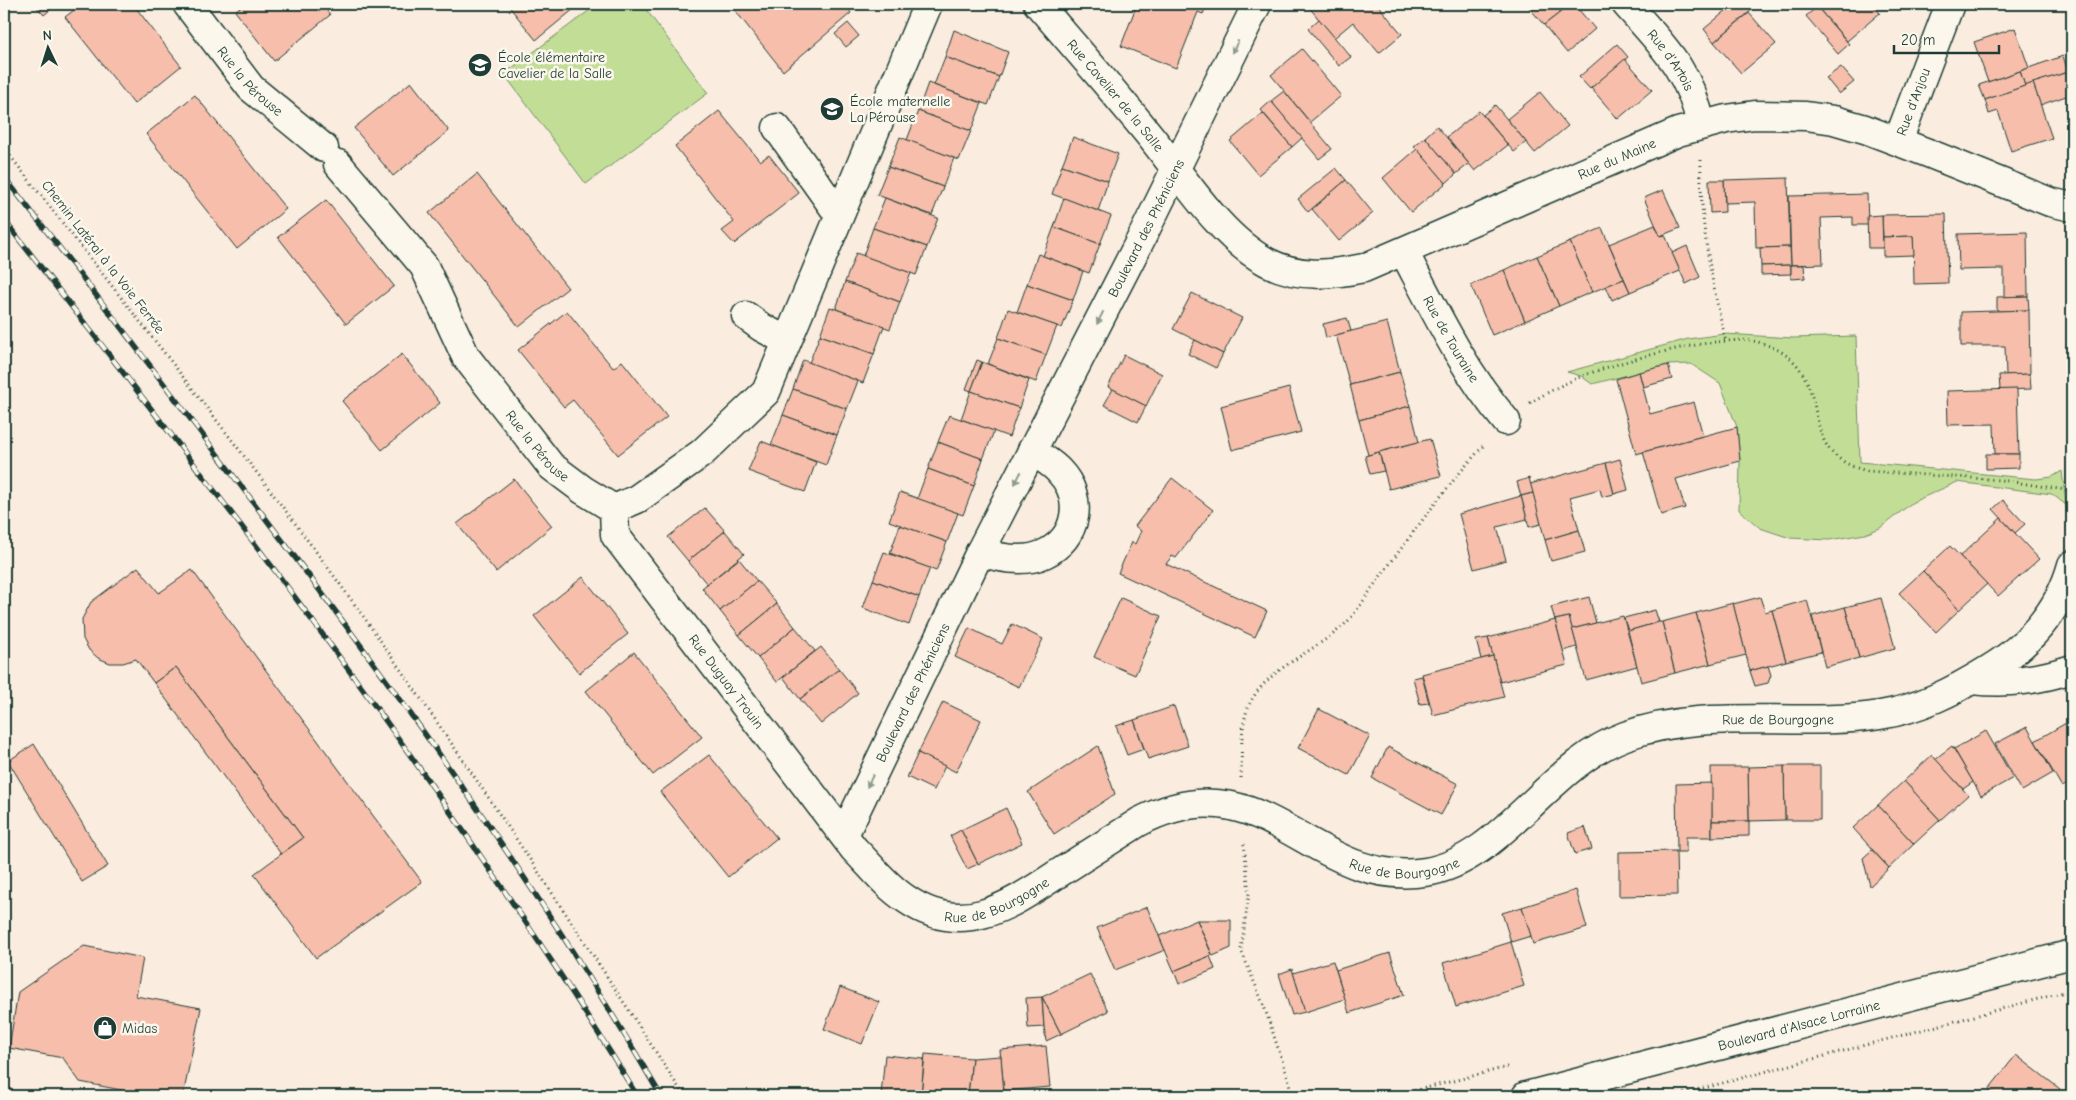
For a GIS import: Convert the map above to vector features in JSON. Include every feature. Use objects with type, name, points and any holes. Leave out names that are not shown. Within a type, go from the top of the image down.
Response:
[{"type":"street","name":"Rue la Pérouse","points":[[187,4],[251,88],[331,156],[424,266],[466,357],[551,466],[583,490],[614,509]]},
{"type":"street","points":[[614,509],[637,499],[702,453],[766,392],[928,4]]},
{"type":"street","name":"Rue Cavelier de la Salle","points":[[1038,4],[1147,132],[1191,190]]},
{"type":"street","name":"Boulevard des Phéniciens","points":[[849,842],[980,552],[1257,4]]},
{"type":"street","name":"Rue d'Artois","points":[[1626,4],[1676,62],[1690,85],[1701,125]]},
{"type":"street","name":"Rue d'Anjou","points":[[1898,141],[1950,4]]},
{"type":"street","name":"Rue du Maine","points":[[1191,190],[1247,248],[1267,262],[1290,270],[1312,274],[1334,274],[1364,268],[1404,252],[1678,132],[1701,125],[1755,115],[1806,116],[1858,127],[1898,141],[2050,202],[2072,207]]},
{"type":"street","points":[[776,128],[839,215]]},
{"type":"street","name":"Rue de Touraine","points":[[1404,252],[1457,352],[1506,421]]},
{"type":"street","points":[[746,316],[761,327],[787,341]]},
{"type":"street","points":[[980,552],[996,557],[1023,559],[1044,554],[1061,543],[1075,522],[1076,507],[1060,471],[1032,450]]},
{"type":"street","name":"Rue Duguay Trouin","points":[[614,509],[616,535],[849,842]]},
{"type":"street","name":"Rue de Bourgogne","points":[[849,842],[893,889],[907,900],[938,914],[970,917],[1010,905],[1139,822],[1159,812],[1185,805],[1214,803],[1240,806],[1262,814],[1340,858],[1363,868],[1386,873],[1426,872],[1452,865],[1470,855],[1492,840],[1576,764],[1595,751],[1624,737],[1677,724],[1717,720],[1827,719],[1882,714],[1940,697],[2005,660],[2044,624],[2057,603],[2072,565]]},
{"type":"street","points":[[1972,680],[2017,682],[2044,678],[2072,669]]},
{"type":"street","name":"Boulevard d'Alsace Lorraine","points":[[1526,1096],[2072,954]]},
{"type":"path","points":[[1701,125],[1700,176],[1704,232],[1709,268],[1726,342]]},
{"type":"path","name":"Chemin Latéral à la Voie Ferrée","points":[[4,148],[186,380],[366,622],[580,934],[684,1096]]},
{"type":"path","points":[[1291,1096],[1289,1081],[1264,1006],[1241,950],[1249,893],[1240,806],[1244,730],[1249,705],[1264,683],[1320,645],[1348,620],[1439,496],[1506,421],[1528,403],[1581,376],[1657,354],[1692,346],[1726,342],[1758,342],[1789,356],[1799,368],[1808,387],[1816,422],[1824,443],[1837,458],[1851,466],[1867,470],[2001,480],[2072,491]]},
{"type":"path","points":[[1674,1096],[2072,990]]},
{"type":"green space","points":[[598,4],[642,4],[708,93],[586,184],[504,74]]},
{"type":"green space","points":[[1724,334],[1793,338],[1856,336],[1860,462],[2036,479],[2052,477],[2062,471],[2066,505],[2052,494],[1957,482],[1913,502],[1880,528],[1865,534],[1829,540],[1790,538],[1760,528],[1739,510],[1740,461],[1737,427],[1720,383],[1691,364],[1668,365],[1592,384],[1581,376],[1567,372],[1688,339]]},
{"type":"building","points":[[34,4],[57,4],[44,15]]},
{"type":"building","points":[[82,4],[133,4],[181,66],[134,104],[65,17]]},
{"type":"building","points":[[244,4],[322,4],[330,15],[274,61],[235,11]]},
{"type":"building","points":[[507,4],[580,4],[536,40]]},
{"type":"building","points":[[730,4],[844,4],[851,13],[783,71]]},
{"type":"building","points":[[1137,4],[1207,4],[1203,14],[1198,12],[1176,68],[1121,46]]},
{"type":"building","points":[[1314,4],[1377,4],[1402,34],[1379,53],[1353,22],[1334,38],[1309,7]]},
{"type":"building","points":[[1526,4],[1571,4],[1544,25]]},
{"type":"building","points":[[1571,4],[1574,4],[1595,29],[1567,53],[1544,25]]},
{"type":"building","points":[[1734,4],[1749,4],[1753,9],[1714,42],[1704,29]]},
{"type":"building","points":[[1823,4],[1872,4],[1880,13],[1847,41],[1818,8]]},
{"type":"building","points":[[1817,7],[1849,44],[1838,54],[1806,16]]},
{"type":"building","points":[[1749,13],[1776,44],[1741,73],[1714,42]]},
{"type":"building","points":[[1319,19],[1351,57],[1339,66],[1308,29]]},
{"type":"building","points":[[848,23],[859,36],[846,47],[835,34]]},
{"type":"building","points":[[2015,28],[2029,68],[1988,82],[1974,42]]},
{"type":"building","points":[[954,30],[1008,52],[999,77],[945,57]]},
{"type":"building","points":[[1617,44],[1628,57],[1590,89],[1579,77]]},
{"type":"building","points":[[1302,49],[1341,96],[1310,122],[1271,75]]},
{"type":"building","points":[[2063,56],[2068,72],[2025,86],[2020,71]]},
{"type":"building","points":[[945,57],[999,77],[988,105],[934,85]]},
{"type":"building","points":[[1625,59],[1652,90],[1618,119],[1591,88]]},
{"type":"building","points":[[1841,67],[1854,82],[1839,94],[1826,78]]},
{"type":"building","points":[[2020,71],[2025,86],[1985,100],[1979,85]]},
{"type":"building","points":[[2068,72],[2072,83],[2072,94],[2040,105],[2033,83]]},
{"type":"building","points":[[411,82],[449,131],[393,176],[354,128]]},
{"type":"building","points":[[928,83],[982,103],[971,131],[918,111]]},
{"type":"building","points":[[2033,83],[2052,138],[2011,151],[1998,111],[1989,114],[1985,100]]},
{"type":"building","points":[[1284,91],[1332,149],[1319,159],[1271,101]]},
{"type":"building","points":[[1540,92],[1568,126],[1535,153],[1507,119]]},
{"type":"building","points":[[195,95],[286,209],[237,249],[146,134]]},
{"type":"building","points":[[1271,101],[1302,138],[1292,147],[1261,110]]},
{"type":"building","points":[[1495,105],[1526,142],[1514,152],[1483,115]]},
{"type":"building","points":[[719,111],[760,161],[769,155],[799,193],[734,244],[722,231],[734,222],[675,146]]},
{"type":"building","points":[[918,111],[971,131],[959,160],[907,140]]},
{"type":"building","points":[[1479,111],[1508,145],[1475,171],[1447,137]]},
{"type":"building","points":[[1263,113],[1292,147],[1258,175],[1230,141]]},
{"type":"building","points":[[1437,126],[1469,164],[1456,174],[1425,137]]},
{"type":"building","points":[[900,137],[954,158],[943,187],[888,167]]},
{"type":"building","points":[[1073,137],[1118,154],[1108,181],[1062,165]]},
{"type":"building","points":[[1425,137],[1456,174],[1446,183],[1414,146]]},
{"type":"building","points":[[1417,149],[1446,183],[1411,212],[1383,178]]},
{"type":"building","points":[[1062,165],[1108,181],[1098,211],[1052,194]]},
{"type":"building","points":[[888,167],[943,187],[932,215],[877,195]]},
{"type":"building","points":[[1336,168],[1346,180],[1308,212],[1298,199]]},
{"type":"building","points":[[477,174],[568,288],[519,327],[429,213]]},
{"type":"building","points":[[1788,178],[1790,247],[1756,248],[1755,202],[1725,203],[1724,180]]},
{"type":"building","points":[[1346,180],[1373,213],[1339,241],[1312,209]]},
{"type":"building","points":[[1709,180],[1724,180],[1725,212],[1710,213]]},
{"type":"building","points":[[1663,190],[1680,228],[1660,236],[1644,198]]},
{"type":"building","points":[[1867,194],[1868,225],[1853,225],[1853,217],[1821,218],[1823,264],[1791,265],[1789,196]]},
{"type":"building","points":[[885,198],[938,218],[927,247],[873,228]]},
{"type":"building","points":[[1064,198],[1111,216],[1100,244],[1054,227]]},
{"type":"building","points":[[326,200],[394,286],[346,324],[278,237]]},
{"type":"building","points":[[1946,214],[1948,283],[1914,284],[1913,236],[1883,237],[1882,215]]},
{"type":"building","points":[[1882,215],[1883,248],[1868,248],[1867,216]]},
{"type":"building","points":[[1655,225],[1660,236],[1665,235],[1680,271],[1630,292],[1609,244]]},
{"type":"building","points":[[1054,227],[1100,244],[1089,273],[1043,256]]},
{"type":"building","points":[[873,228],[927,247],[916,275],[863,256]]},
{"type":"building","points":[[1602,228],[1624,279],[1592,292],[1570,242]]},
{"type":"building","points":[[2027,232],[2028,296],[2004,297],[2004,269],[1959,270],[1958,234]]},
{"type":"building","points":[[1913,236],[1914,255],[1883,256],[1883,237]]},
{"type":"building","points":[[1570,242],[1592,292],[1559,306],[1537,256]]},
{"type":"building","points":[[1687,246],[1700,277],[1686,284],[1672,253]]},
{"type":"building","points":[[1790,247],[1791,265],[1761,266],[1760,248]]},
{"type":"building","points":[[856,253],[911,273],[900,302],[845,282]]},
{"type":"building","points":[[1038,254],[1083,271],[1073,300],[1027,284]]},
{"type":"building","points":[[1537,256],[1559,306],[1525,321],[1504,270]]},
{"type":"building","points":[[1791,265],[1791,274],[1761,275],[1761,266]]},
{"type":"building","points":[[1791,265],[1804,265],[1805,278],[1791,279]]},
{"type":"building","points":[[1504,270],[1525,321],[1492,335],[1471,285]]},
{"type":"building","points":[[1624,279],[1630,292],[1612,300],[1606,286]]},
{"type":"building","points":[[845,282],[900,302],[890,329],[836,309]]},
{"type":"building","points":[[1027,284],[1073,300],[1062,328],[1017,312]]},
{"type":"building","points":[[1192,293],[1242,318],[1223,354],[1173,329]]},
{"type":"building","points":[[2028,296],[2029,310],[1997,311],[1997,297]]},
{"type":"building","points":[[830,307],[884,326],[874,354],[820,335]]},
{"type":"building","points":[[1008,309],[1057,326],[1046,355],[998,338]]},
{"type":"building","points":[[2029,310],[2030,374],[2006,375],[2005,346],[1961,346],[1961,312]]},
{"type":"building","points":[[567,311],[613,368],[622,361],[667,417],[618,455],[573,400],[564,407],[518,350]]},
{"type":"building","points":[[1347,318],[1351,331],[1326,338],[1323,324]]},
{"type":"building","points":[[1387,322],[1400,372],[1350,385],[1336,335]]},
{"type":"building","points":[[820,335],[874,354],[863,383],[809,363]]},
{"type":"building","points":[[998,338],[1046,355],[1036,382],[988,364]]},
{"type":"building","points":[[1195,340],[1223,354],[1216,368],[1188,354]]},
{"type":"building","points":[[402,354],[440,403],[382,450],[342,401]]},
{"type":"building","points":[[1124,355],[1162,374],[1146,406],[1108,387]]},
{"type":"building","points":[[803,360],[858,381],[847,409],[793,389]]},
{"type":"building","points":[[977,360],[982,362],[971,391],[966,389]]},
{"type":"building","points":[[982,362],[1029,380],[1019,408],[971,391]]},
{"type":"building","points":[[1668,365],[1672,379],[1643,387],[1639,372]]},
{"type":"building","points":[[1400,372],[1410,406],[1359,420],[1350,385]]},
{"type":"building","points":[[1639,372],[1650,414],[1694,402],[1703,436],[1636,454],[1616,379]]},
{"type":"building","points":[[2030,374],[2031,389],[2000,390],[1999,375]]},
{"type":"building","points":[[1289,388],[1301,432],[1232,450],[1221,406]]},
{"type":"building","points":[[793,389],[847,409],[837,435],[783,415]]},
{"type":"building","points":[[1113,389],[1146,406],[1138,422],[1104,405]]},
{"type":"building","points":[[2017,389],[2019,454],[1995,454],[1994,424],[1948,425],[1947,391]]},
{"type":"building","points":[[971,391],[1019,408],[1009,437],[961,419]]},
{"type":"building","points":[[1410,406],[1419,442],[1368,455],[1359,420]]},
{"type":"building","points":[[783,415],[837,435],[826,465],[771,445]]},
{"type":"building","points":[[949,415],[994,431],[983,459],[938,442]]},
{"type":"building","points":[[1737,427],[1740,461],[1676,479],[1685,508],[1661,515],[1643,452]]},
{"type":"building","points":[[1430,439],[1441,476],[1389,489],[1379,452]]},
{"type":"building","points":[[761,441],[816,462],[805,492],[748,471]]},
{"type":"building","points":[[938,442],[983,459],[974,486],[928,469]]},
{"type":"building","points":[[1379,452],[1384,471],[1370,474],[1365,456]]},
{"type":"building","points":[[1986,454],[2019,454],[2019,468],[1986,469]]},
{"type":"building","points":[[1620,459],[1628,490],[1614,494],[1606,463]]},
{"type":"building","points":[[1606,463],[1614,494],[1602,497],[1600,489],[1570,497],[1579,530],[1545,540],[1530,484]]},
{"type":"building","points":[[928,469],[974,486],[963,515],[917,499]]},
{"type":"building","points":[[1172,478],[1213,510],[1176,558],[1172,556],[1166,564],[1267,611],[1255,637],[1118,573],[1132,542],[1135,544],[1141,531],[1135,526]]},
{"type":"building","points":[[1529,478],[1533,493],[1521,496],[1517,482]]},
{"type":"building","points":[[514,479],[552,526],[496,572],[457,524]]},
{"type":"building","points":[[900,492],[958,513],[947,542],[889,521]]},
{"type":"building","points":[[1533,493],[1541,524],[1529,527],[1521,496]]},
{"type":"building","points":[[1521,496],[1527,519],[1497,527],[1506,560],[1474,569],[1459,514]]},
{"type":"building","points":[[2003,500],[2025,524],[2015,533],[1993,509]]},
{"type":"building","points":[[705,508],[725,531],[688,561],[668,537]]},
{"type":"building","points":[[2001,518],[2039,559],[1998,596],[1960,556]]},
{"type":"building","points":[[900,525],[947,542],[936,571],[890,553]]},
{"type":"building","points":[[1579,530],[1585,552],[1551,561],[1545,540]]},
{"type":"building","points":[[725,531],[744,554],[707,584],[688,561]]},
{"type":"building","points":[[1950,546],[1987,584],[1959,610],[1923,571]]},
{"type":"building","points":[[884,552],[930,568],[919,597],[873,580]]},
{"type":"building","points":[[739,559],[757,581],[720,611],[702,588]]},
{"type":"building","points":[[138,567],[159,593],[192,570],[422,882],[316,958],[254,874],[303,838],[176,667],[154,683],[136,659],[123,663],[110,663],[98,658],[89,650],[83,639],[82,619],[91,602]]},
{"type":"building","points":[[1923,571],[1959,610],[1936,632],[1899,593]]},
{"type":"building","points":[[583,577],[628,634],[579,673],[534,616]]},
{"type":"building","points":[[873,580],[919,597],[909,625],[863,608]]},
{"type":"building","points":[[757,581],[777,604],[739,635],[720,611]]},
{"type":"building","points":[[1589,597],[1596,623],[1572,629],[1569,617],[1555,620],[1551,607]]},
{"type":"building","points":[[1760,597],[1765,612],[1772,610],[1786,661],[1750,671],[1733,604]]},
{"type":"building","points":[[1121,598],[1161,616],[1135,675],[1094,657]]},
{"type":"building","points":[[1881,598],[1895,648],[1859,658],[1845,607]]},
{"type":"building","points":[[1807,600],[1821,652],[1786,661],[1772,610]]},
{"type":"building","points":[[1733,603],[1746,655],[1710,664],[1696,613]]},
{"type":"building","points":[[777,604],[795,627],[758,658],[739,635]]},
{"type":"building","points":[[1845,607],[1859,658],[1825,667],[1812,616]]},
{"type":"building","points":[[1655,610],[1659,622],[1628,631],[1624,618]]},
{"type":"building","points":[[1696,613],[1710,664],[1675,673],[1662,622]]},
{"type":"building","points":[[1623,616],[1637,666],[1586,680],[1572,629]]},
{"type":"building","points":[[1569,617],[1577,647],[1563,651],[1555,620]]},
{"type":"building","points":[[1555,620],[1567,665],[1500,682],[1488,638]]},
{"type":"building","points":[[1662,622],[1675,673],[1641,682],[1628,631]]},
{"type":"building","points":[[1012,624],[1043,639],[1019,687],[955,657],[969,628],[1002,644]]},
{"type":"building","points":[[795,627],[815,651],[777,682],[758,658]]},
{"type":"building","points":[[1488,638],[1493,656],[1481,659],[1476,640]]},
{"type":"building","points":[[821,647],[839,669],[800,699],[783,677]]},
{"type":"building","points":[[634,652],[702,737],[653,775],[586,691]]},
{"type":"building","points":[[1493,656],[1504,697],[1433,715],[1422,674]]},
{"type":"building","points":[[1768,666],[1771,675],[1768,683],[1755,686],[1750,671]]},
{"type":"building","points":[[176,667],[303,838],[281,854],[154,683]]},
{"type":"building","points":[[839,669],[858,693],[821,724],[800,699]]},
{"type":"building","points":[[1422,676],[1429,703],[1420,704],[1413,678]]},
{"type":"building","points":[[943,702],[981,720],[956,772],[918,753]]},
{"type":"building","points":[[1174,706],[1188,746],[1148,759],[1134,720]]},
{"type":"building","points":[[1319,709],[1370,736],[1349,775],[1298,748]]},
{"type":"building","points":[[1134,720],[1144,749],[1127,755],[1116,726]]},
{"type":"building","points":[[2066,723],[2072,733],[2072,782],[2062,787],[2035,741]]},
{"type":"building","points":[[2027,727],[2053,773],[2022,791],[1995,744]]},
{"type":"building","points":[[1986,731],[2013,778],[1981,796],[1954,749]]},
{"type":"building","points":[[34,744],[108,866],[82,882],[8,761]]},
{"type":"building","points":[[1098,746],[1115,794],[1054,834],[1028,792]]},
{"type":"building","points":[[1952,746],[1973,782],[1963,789],[1935,759]]},
{"type":"building","points":[[1388,747],[1458,784],[1441,815],[1372,778]]},
{"type":"building","points":[[918,753],[945,766],[934,790],[907,777]]},
{"type":"building","points":[[709,755],[777,838],[728,877],[660,792]]},
{"type":"building","points":[[1932,755],[1968,795],[1940,820],[1904,781]]},
{"type":"building","points":[[1784,766],[1820,766],[1820,820],[1785,820]]},
{"type":"building","points":[[1784,766],[1785,820],[1749,821],[1748,767]]},
{"type":"building","points":[[1711,767],[1748,767],[1749,821],[1712,821]]},
{"type":"building","points":[[1904,781],[1940,820],[1914,844],[1878,805]]},
{"type":"building","points":[[1712,783],[1712,837],[1686,837],[1686,852],[1677,852],[1676,784]]},
{"type":"building","points":[[1878,805],[1914,844],[1889,868],[1853,828]]},
{"type":"building","points":[[1006,808],[1022,843],[978,864],[961,830]]},
{"type":"building","points":[[1712,821],[1749,821],[1749,836],[1712,837]]},
{"type":"building","points":[[1585,827],[1592,849],[1575,854],[1568,833]]},
{"type":"building","points":[[961,830],[978,864],[967,869],[950,836]]},
{"type":"building","points":[[1872,850],[1889,868],[1870,886],[1863,858]]},
{"type":"building","points":[[1676,851],[1677,895],[1619,896],[1619,852]]},
{"type":"building","points":[[1576,890],[1587,928],[1533,944],[1522,907]]},
{"type":"building","points":[[1147,907],[1165,950],[1115,970],[1097,928]]},
{"type":"building","points":[[1522,907],[1531,936],[1511,942],[1502,913]]},
{"type":"building","points":[[1197,920],[1212,955],[1174,971],[1159,936]]},
{"type":"building","points":[[1197,920],[1231,920],[1231,948],[1213,956]]},
{"type":"building","points":[[1511,942],[1524,986],[1456,1007],[1443,963]]},
{"type":"building","name":"Midas","points":[[84,946],[143,958],[136,996],[201,1008],[183,1096],[152,1096],[80,1082],[63,1058],[9,1048],[18,992]]},
{"type":"building","points":[[1390,953],[1404,995],[1349,1013],[1336,970]]},
{"type":"building","points":[[1210,956],[1215,969],[1179,984],[1174,971]]},
{"type":"building","points":[[1333,961],[1345,999],[1305,1012],[1293,973]]},
{"type":"building","points":[[1292,969],[1305,1012],[1292,1015],[1279,974]]},
{"type":"building","points":[[1090,974],[1108,1011],[1061,1034],[1042,997]]},
{"type":"building","points":[[840,987],[879,1002],[862,1044],[824,1029]]},
{"type":"building","points":[[1042,997],[1044,1027],[1028,1028],[1026,998]]},
{"type":"building","points":[[1042,997],[1061,1034],[1046,1041],[1044,1027]]},
{"type":"building","points":[[1046,1046],[1050,1087],[1004,1091],[1000,1050]]},
{"type":"building","points":[[925,1054],[972,1058],[968,1096],[921,1094]]},
{"type":"building","points":[[885,1055],[924,1059],[921,1096],[881,1095]]},
{"type":"building","points":[[2016,1055],[2060,1089],[2054,1096],[1998,1096],[1989,1089]]},
{"type":"building","points":[[1001,1056],[1004,1094],[968,1096],[972,1058]]},
{"type":"railway","points":[[4,177],[199,430],[420,727],[521,872],[616,1020],[661,1096]]},
{"type":"railway","points":[[4,220],[189,458],[370,699],[525,921],[637,1096]]},
{"type":"place","name":"École élémentaire Cavelier de la Salle","points":[[480,65]]},
{"type":"place","name":"École maternelle La Pérouse","points":[[832,109]]},
{"type":"place","name":"Midas","points":[[105,1028]]}]
